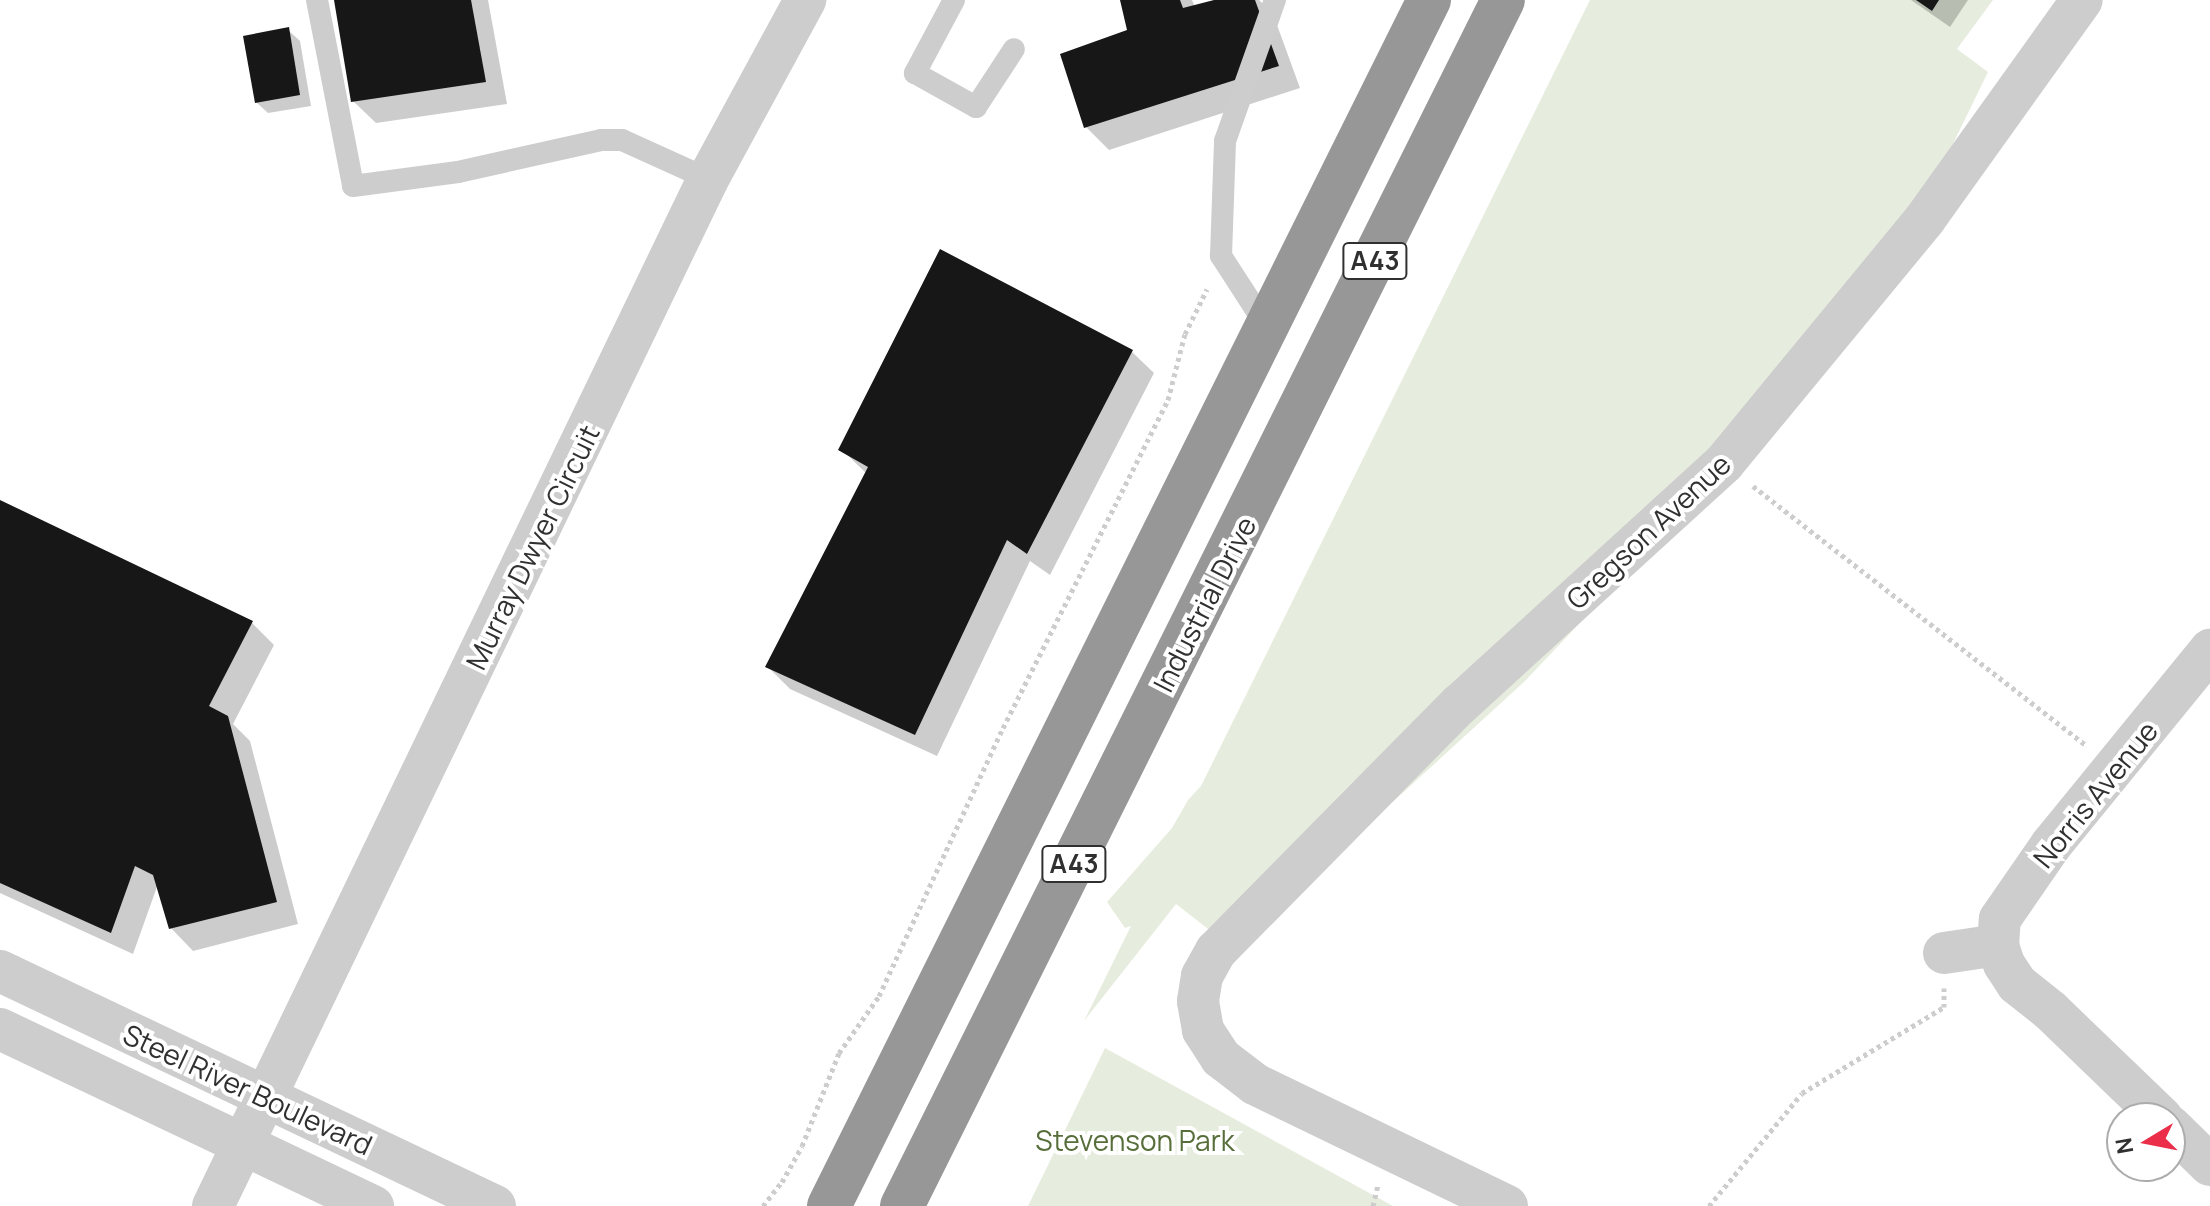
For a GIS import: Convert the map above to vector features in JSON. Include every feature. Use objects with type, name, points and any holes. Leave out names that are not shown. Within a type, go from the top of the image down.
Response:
[{"type":"highway","name":"A43","points":[[829,1206],[1429,0]]},
{"type":"highway","name":"Industrial Drive","points":[[902,1206],[1503,0]]},
{"type":"highway","points":[[820,1206],[851,1163]]},
{"type":"street","name":"Murray Dwyer Circuit","points":[[213,1206],[268,1098],[708,179],[805,0]]},
{"type":"street","name":"Gregson Avenue","points":[[1507,1206],[1255,1084],[1221,1058],[1203,1030],[1198,1001],[1202,976],[1216,951],[1459,705],[1724,463],[1925,219],[2082,0]]},
{"type":"street","name":"Norris Avenue","points":[[1998,945],[2000,919],[2013,897],[2051,845],[2117,769],[2210,650]]},
{"type":"street","points":[[1944,953],[1998,945],[2004,964],[2017,984],[2051,1011],[2145,1102]]},
{"type":"street","name":"Steel River Boulevard","points":[[0,971],[495,1206]]},
{"type":"street","name":"Steel River Boulevard","points":[[0,1029],[373,1206]]},
{"type":"street","points":[[2186,1142],[2210,1165]]},
{"type":"lane","points":[[317,0],[353,186],[458,172],[601,140],[622,140],[708,179]]},
{"type":"lane","points":[[954,0],[915,73],[976,107],[1014,49]]},
{"type":"lane","points":[[1267,327],[1221,256],[1225,141],[1275,0]]},
{"type":"path","points":[[763,1206],[782,1182],[802,1146],[839,1053],[879,996],[1003,728],[1168,400],[1185,334],[1221,256]]},
{"type":"path","points":[[1724,463],[2117,769]]},
{"type":"path","points":[[1709,1206],[1802,1093],[1944,1007],[1944,953]]},
{"type":"green space","points":[[1590,0],[1993,0],[1957,49],[1988,72],[1913,226],[1835,354],[1524,682],[1315,873],[1221,939],[1176,904],[1084,1021],[1131,926],[1125,928],[1107,902],[1172,828],[1188,800],[1201,786]]},
{"type":"green space","name":"Stevenson Park","points":[[1105,1048],[1393,1206],[1028,1206]]},
{"type":"building","points":[[334,0],[471,0],[486,82],[351,102]]},
{"type":"building","points":[[1120,0],[1180,0],[1183,8],[1214,0],[1255,0],[1279,66],[1084,128],[1060,54],[1127,30]]},
{"type":"building","points":[[1916,0],[1939,0],[1932,11]]},
{"type":"building","points":[[289,27],[300,95],[255,103],[243,36]]},
{"type":"building","points":[[940,249],[1133,350],[1027,554],[1007,540],[915,735],[765,667],[868,467],[838,450]]},
{"type":"building","points":[[0,500],[253,621],[209,706],[228,716],[277,902],[169,929],[153,875],[135,866],[111,933],[0,883]]}]
